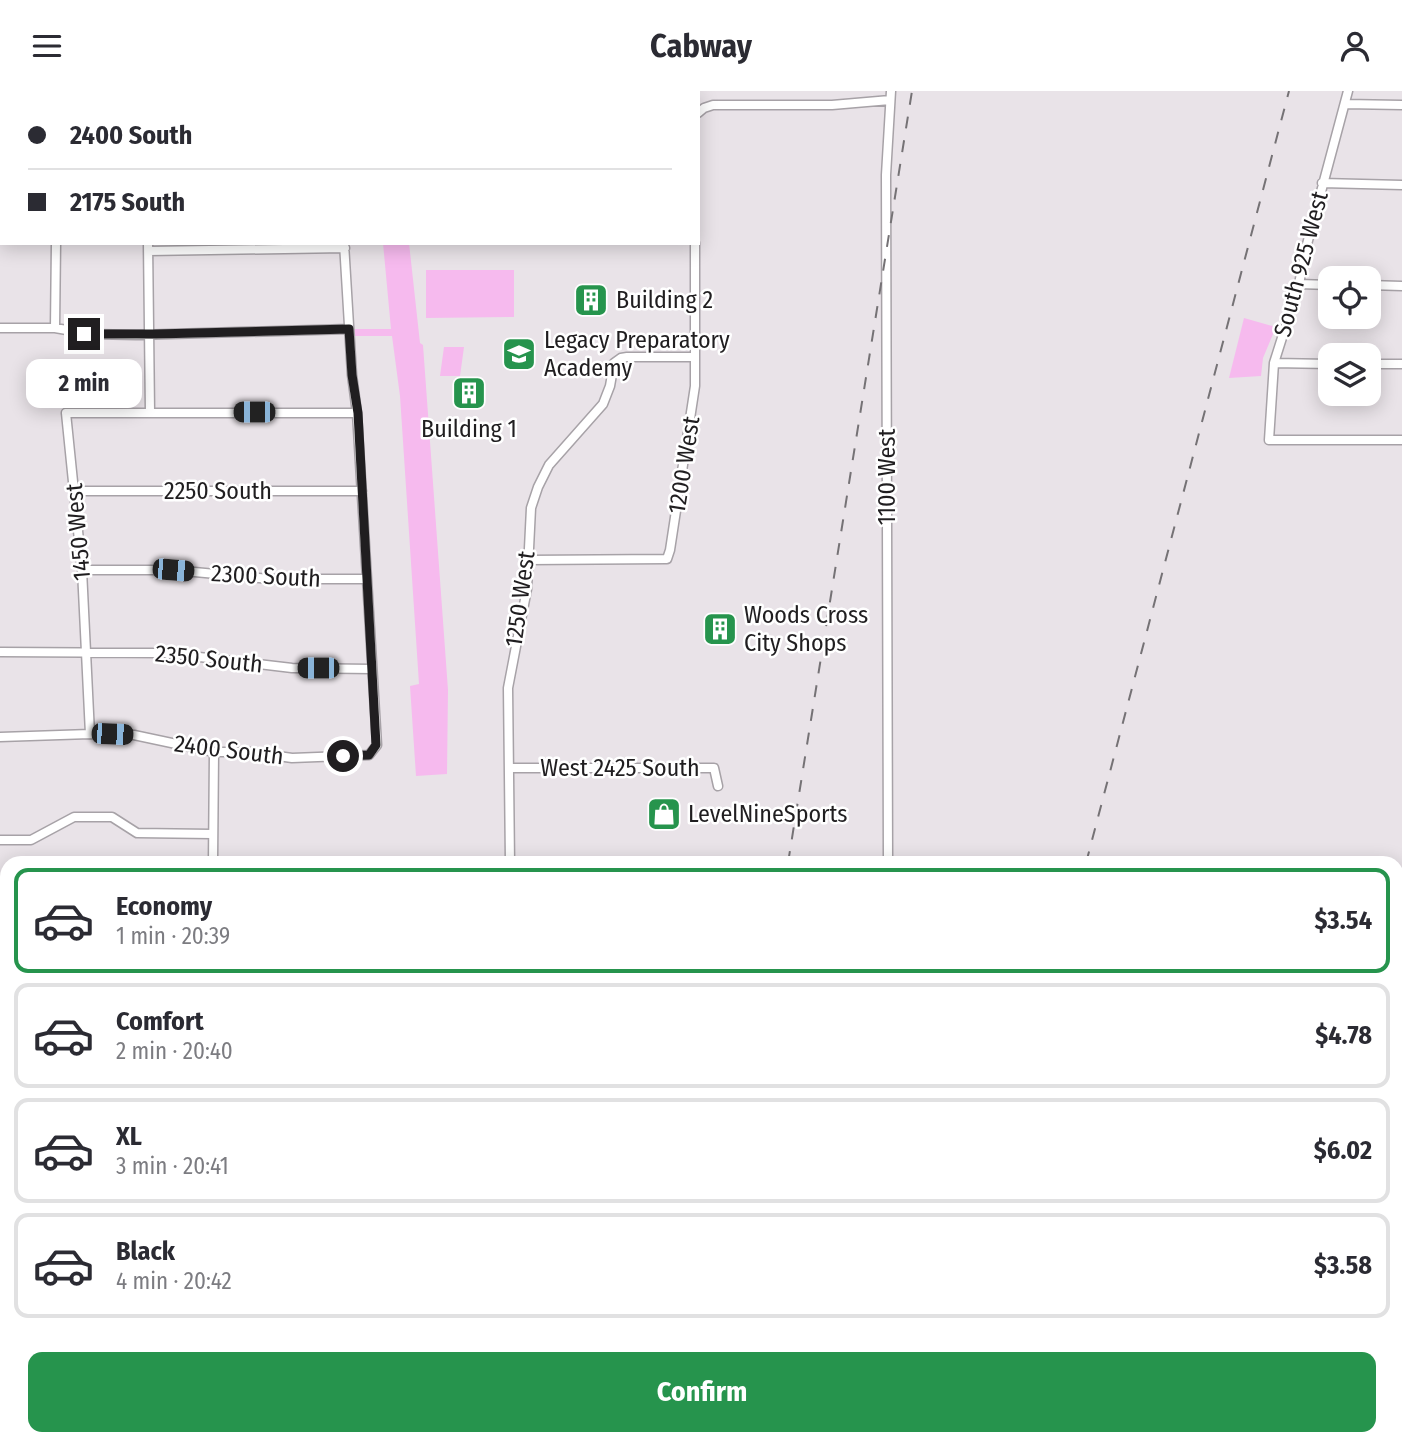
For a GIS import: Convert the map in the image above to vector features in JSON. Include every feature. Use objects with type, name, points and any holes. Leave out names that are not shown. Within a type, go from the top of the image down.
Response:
[{"type":"street","name":"South 925 West","points":[[1348,91],[1322,183],[1299,285],[1273,363],[1269,440],[1402,440]]},
{"type":"street","points":[[700,111],[713,105],[832,105],[891,96]]},
{"type":"street","name":"1100 West","points":[[888,856],[886,175],[891,96]]},
{"type":"street","points":[[1345,104],[1402,105]]},
{"type":"street","points":[[1322,183],[1402,185]]},
{"type":"street","points":[[55,328],[56,245]]},
{"type":"street","name":"1200 West","points":[[528,559],[667,559],[694,396],[695,245]]},
{"type":"street","points":[[358,413],[150,412],[148,247],[345,246],[352,375],[358,413],[372,669]]},
{"type":"street","points":[[1299,285],[1318,285]]},
{"type":"street","points":[[1381,285],[1402,286]]},
{"type":"street","points":[[0,328],[55,328],[90,334],[349,329]]},
{"type":"street","name":"1250 West","points":[[510,856],[508,688],[527,589],[529,520],[538,487],[558,454],[600,410],[608,392],[615,361],[624,357],[695,357]]},
{"type":"street","points":[[1273,363],[1318,364]]},
{"type":"street","points":[[1381,364],[1402,364]]},
{"type":"street","name":"1450 West","points":[[87,651],[82,570],[66,413],[150,412]]},
{"type":"street","name":"2250 South","points":[[75,491],[362,491]]},
{"type":"street","name":"2300 South","points":[[82,570],[173,570],[269,579],[367,579]]},
{"type":"street","points":[[2,737],[90,734],[87,651]]},
{"type":"street","name":"2350 South","points":[[0,652],[166,653],[292,668],[372,669]]},
{"type":"street","name":"2400 South","points":[[90,734],[134,735],[214,752],[250,751],[292,758],[369,755],[376,745],[372,669]]},
{"type":"street","points":[[213,856],[214,752]]},
{"type":"street","name":"West 2425 South","points":[[509,768],[714,768],[718,786]]},
{"type":"street","points":[[0,840],[31,840],[74,817],[112,817],[137,833],[212,834]]},
{"type":"shaded area","points":[[383,245],[409,245],[420,343],[423,345],[448,690],[447,774],[416,776],[410,686],[419,684],[400,396],[392,336],[354,336],[354,329],[391,329]]},
{"type":"shaded area","points":[[426,270],[514,270],[514,317],[426,318]]},
{"type":"shaded area","points":[[1244,318],[1276,327],[1263,358],[1261,376],[1229,378]]},
{"type":"shaded area","points":[[444,347],[464,347],[460,376],[440,376]]},
{"type":"railway","points":[[789,856],[912,91]]},
{"type":"railway","points":[[1088,856],[1289,91]]},
{"type":"place","name":"Building 2","points":[[591,300]]},
{"type":"place","name":"Legacy Preparatory Academy","points":[[519,354]]},
{"type":"place","name":"Building 1","points":[[469,393]]},
{"type":"place","name":"Woods Cross City Shops","points":[[720,629]]},
{"type":"place","name":"LevelNineSports","points":[[664,814]]},
{"type":"route","points":[[84,334],[349,329],[358,413],[376,745],[369,755],[343,756]]}]
